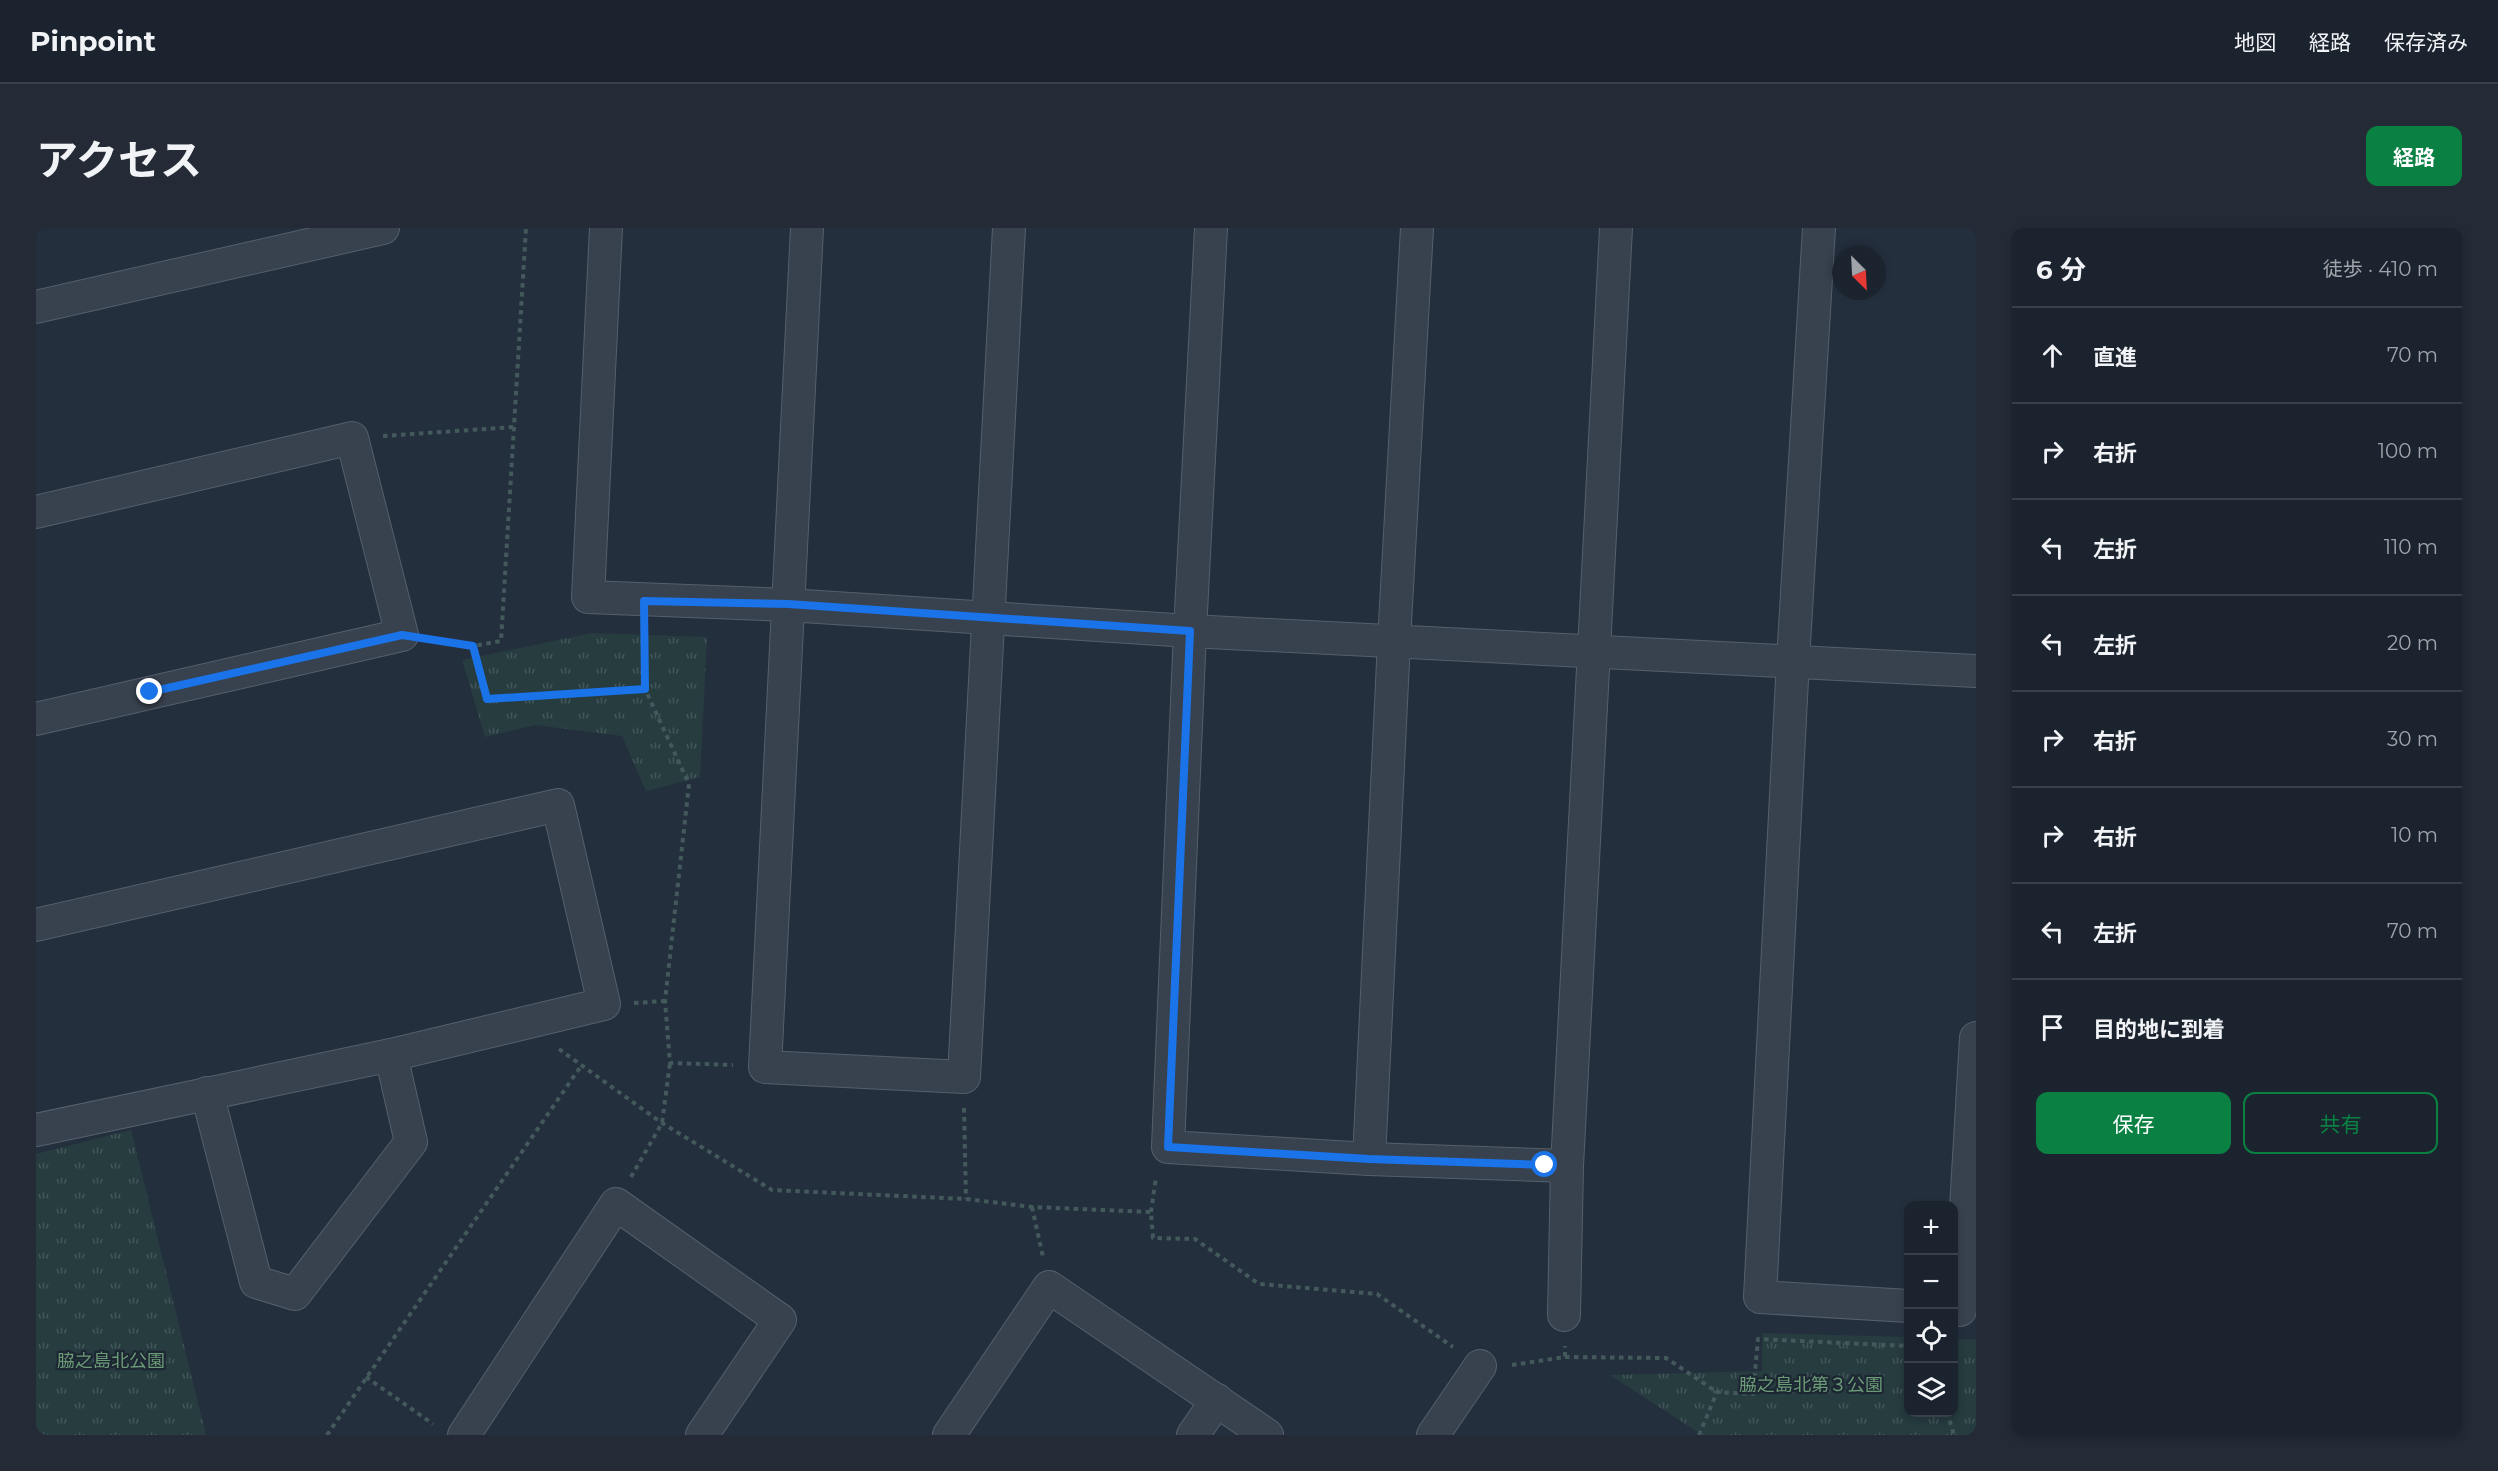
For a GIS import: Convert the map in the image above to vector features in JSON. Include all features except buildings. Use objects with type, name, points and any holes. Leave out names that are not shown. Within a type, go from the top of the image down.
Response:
[{"type":"street","points":[[36,307],[383,228]]},
{"type":"street","points":[[606,228],[588,597],[644,601],[788,604],[1190,631],[1976,671]]},
{"type":"street","points":[[807,228],[765,1067],[963,1077],[1009,228]]},
{"type":"street","points":[[1211,228],[1190,631],[1168,1147],[1369,1159],[1567,1166]]},
{"type":"street","points":[[1369,1159],[1417,228]]},
{"type":"street","points":[[1564,1315],[1567,1166],[1616,228]]},
{"type":"street","points":[[1819,228],[1793,660],[1760,1297],[1904,1306]]},
{"type":"street","points":[[36,512],[352,438],[402,635],[36,719]]},
{"type":"street","points":[[36,925],[558,805],[604,1004],[390,1055],[36,1130]]},
{"type":"street","points":[[1958,1310],[1960,1310],[1976,1038]]},
{"type":"street","points":[[207,1092],[256,1282],[295,1294],[411,1143],[390,1055]]},
{"type":"street","points":[[452,1432],[616,1204],[780,1320],[702,1435]]},
{"type":"street","points":[[949,1435],[1049,1287],[1267,1435]]},
{"type":"street","points":[[1433,1435],[1480,1366]]},
{"type":"street","points":[[1193,1435],[1217,1400]]},
{"type":"path","points":[[402,635],[473,646],[501,641],[526,228]]},
{"type":"path","points":[[352,438],[514,427]]},
{"type":"path","points":[[616,1204],[662,1123],[670,1063],[665,1001],[689,784],[645,689],[644,601]]},
{"type":"path","points":[[473,646],[487,699],[645,689]]},
{"type":"path","points":[[525,1022],[581,1066],[662,1123],[772,1190],[966,1199],[1032,1207],[1151,1212],[1153,1238],[1195,1239],[1259,1284],[1377,1294],[1480,1366],[1509,1365],[1565,1357],[1666,1358],[1717,1392],[1753,1394],[1758,1339],[1904,1346]]},
{"type":"path","points":[[670,1063],[765,1067]]},
{"type":"path","points":[[327,1435],[581,1066]]},
{"type":"path","points":[[963,1077],[966,1199]]},
{"type":"path","points":[[1032,1207],[1049,1287]]},
{"type":"path","points":[[1564,1315],[1565,1357]]},
{"type":"path","points":[[366,1377],[452,1432]]},
{"type":"path","points":[[1699,1435],[1717,1392]]},
{"type":"path","points":[[1948,1417],[1954,1435]]},
{"type":"green space","points":[[592,633],[707,637],[700,777],[646,791],[622,736],[535,725],[485,737],[462,660]]},
{"type":"green space","name":"脇之島北公園","points":[[131,1130],[206,1435],[36,1435],[36,1154]]},
{"type":"green space","name":"脇之島北第３公園","points":[[1762,1333],[1904,1337],[1904,1417],[1958,1417],[1958,1339],[1976,1339],[1976,1435],[1702,1435],[1610,1375],[1762,1371]]},
{"type":"route","points":[[150,692],[402,635],[473,646],[487,699],[645,689],[644,601],[788,604],[1190,631],[1168,1147],[1369,1159],[1545,1165]]}]
